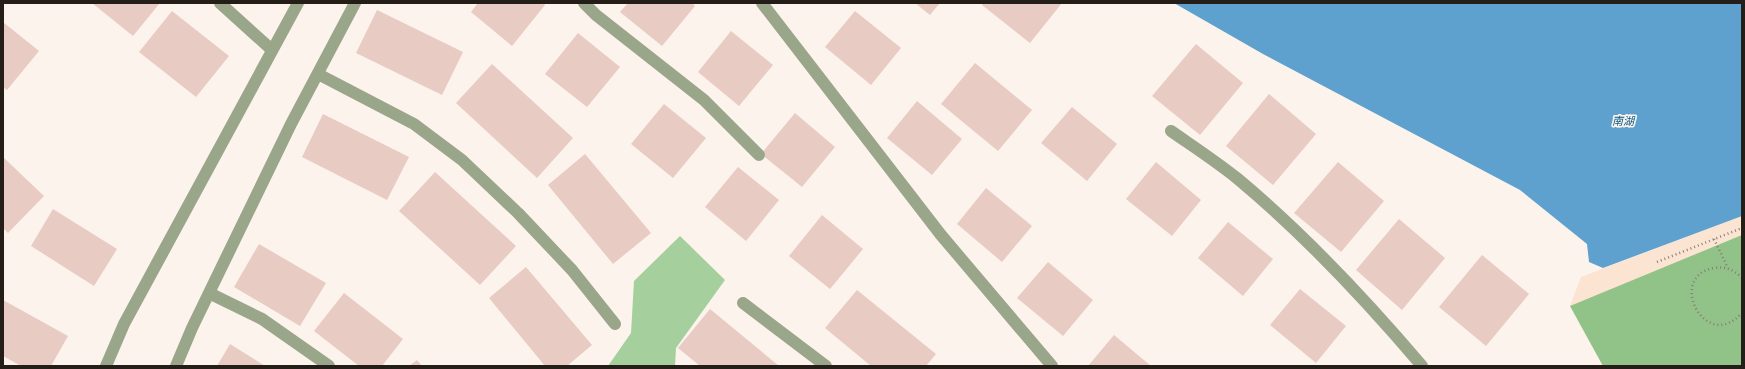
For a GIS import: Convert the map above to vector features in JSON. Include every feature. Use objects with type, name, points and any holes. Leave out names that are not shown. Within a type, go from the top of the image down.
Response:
[{"type":"street","points":[[220,3],[272,50]]},
{"type":"street","points":[[106,366],[124,324],[298,3]]},
{"type":"street","points":[[176,366],[209,293],[291,124],[355,3]]},
{"type":"street","points":[[584,3],[596,15],[704,100],[759,155]]},
{"type":"street","points":[[762,3],[941,235],[1052,366]]},
{"type":"street","points":[[318,74],[414,124],[462,160],[518,213],[572,270],[615,324]]},
{"type":"street","points":[[1172,131],[1238,179],[1305,240],[1387,325],[1422,366]]},
{"type":"street","points":[[209,293],[262,319],[329,366]]},
{"type":"street","points":[[743,303],[826,366]]},
{"type":"path","points":[[1657,262],[1742,228]]},
{"type":"path","points":[[1714,239],[1728,268],[1742,278]]},
{"type":"path","points":[[1728,268],[1711,268],[1700,276],[1693,287],[1691,296],[1693,305],[1697,313],[1704,320],[1712,323],[1721,324],[1730,322],[1742,313]]},
{"type":"shaded area","points":[[1742,216],[1742,366],[1603,366],[1570,306],[1581,277]]},
{"type":"green space","points":[[1742,235],[1742,366],[1603,366],[1570,306]]},
{"type":"green space","points":[[680,236],[725,280],[676,348],[675,366],[608,366],[631,333],[634,281]]},
{"type":"water","name":"南湖","points":[[1174,3],[1742,3],[1742,216],[1603,268],[1589,262],[1587,244],[1520,190],[1263,54]]},
{"type":"building","points":[[92,3],[160,3],[133,36]]},
{"type":"building","points":[[478,3],[543,3],[545,5],[512,46],[471,12]]},
{"type":"building","points":[[628,3],[692,3],[695,6],[662,46],[620,12]]},
{"type":"building","points":[[915,3],[940,3],[930,15]]},
{"type":"building","points":[[983,3],[1062,3],[1030,43],[982,5]]},
{"type":"building","points":[[377,10],[463,52],[442,95],[356,53]]},
{"type":"building","points":[[172,11],[229,56],[196,97],[139,52]]},
{"type":"building","points":[[855,11],[901,48],[871,85],[825,47]]},
{"type":"building","points":[[3,22],[39,51],[7,90],[3,87]]},
{"type":"building","points":[[731,31],[773,65],[739,106],[698,72]]},
{"type":"building","points":[[578,33],[620,67],[587,107],[545,74]]},
{"type":"building","points":[[1196,44],[1243,83],[1200,135],[1152,96]]},
{"type":"building","points":[[975,63],[1032,110],[998,151],[941,104]]},
{"type":"building","points":[[492,64],[573,138],[537,178],[456,103]]},
{"type":"building","points":[[1269,94],[1316,134],[1273,185],[1226,146]]},
{"type":"building","points":[[917,101],[962,139],[932,175],[887,138]]},
{"type":"building","points":[[664,104],[706,138],[673,178],[631,144]]},
{"type":"building","points":[[1072,107],[1117,144],[1087,181],[1041,143]]},
{"type":"building","points":[[795,113],[835,147],[802,187],[761,154]]},
{"type":"building","points":[[323,114],[409,157],[387,200],[302,157]]},
{"type":"building","points":[[585,154],[651,233],[613,264],[548,185]]},
{"type":"building","points":[[3,157],[44,196],[8,233],[3,228]]},
{"type":"building","points":[[1156,162],[1201,200],[1172,236],[1126,199]]},
{"type":"building","points":[[1338,162],[1384,201],[1341,252],[1294,213]]},
{"type":"building","points":[[738,167],[779,200],[746,241],[705,207]]},
{"type":"building","points":[[435,172],[516,246],[480,285],[399,211]]},
{"type":"building","points":[[986,188],[1032,226],[1002,262],[957,224]]},
{"type":"building","points":[[53,209],[117,249],[94,286],[31,246]]},
{"type":"building","points":[[822,215],[863,249],[830,289],[789,256]]},
{"type":"building","points":[[1399,219],[1445,258],[1402,310],[1356,270]]},
{"type":"building","points":[[1228,222],[1273,259],[1243,296],[1198,258]]},
{"type":"building","points":[[259,244],[326,283],[300,326],[234,287]]},
{"type":"building","points":[[1482,255],[1529,294],[1486,346],[1439,307]]},
{"type":"building","points":[[1048,262],[1093,300],[1063,336],[1017,298]]},
{"type":"building","points":[[526,267],[592,345],[567,366],[545,366],[489,298]]},
{"type":"building","points":[[1300,289],[1346,326],[1316,363],[1270,325]]},
{"type":"building","points":[[857,290],[936,354],[926,366],[871,366],[825,328]]},
{"type":"building","points":[[344,293],[403,339],[382,366],[359,366],[314,331]]},
{"type":"building","points":[[3,300],[68,336],[51,366],[21,366],[3,356]]},
{"type":"building","points":[[710,309],[779,366],[700,366],[678,348]]},
{"type":"building","points":[[1114,335],[1151,366],[1088,366]]},
{"type":"building","points":[[230,344],[265,366],[217,366]]},
{"type":"building","points":[[417,360],[422,366],[409,366]]}]
